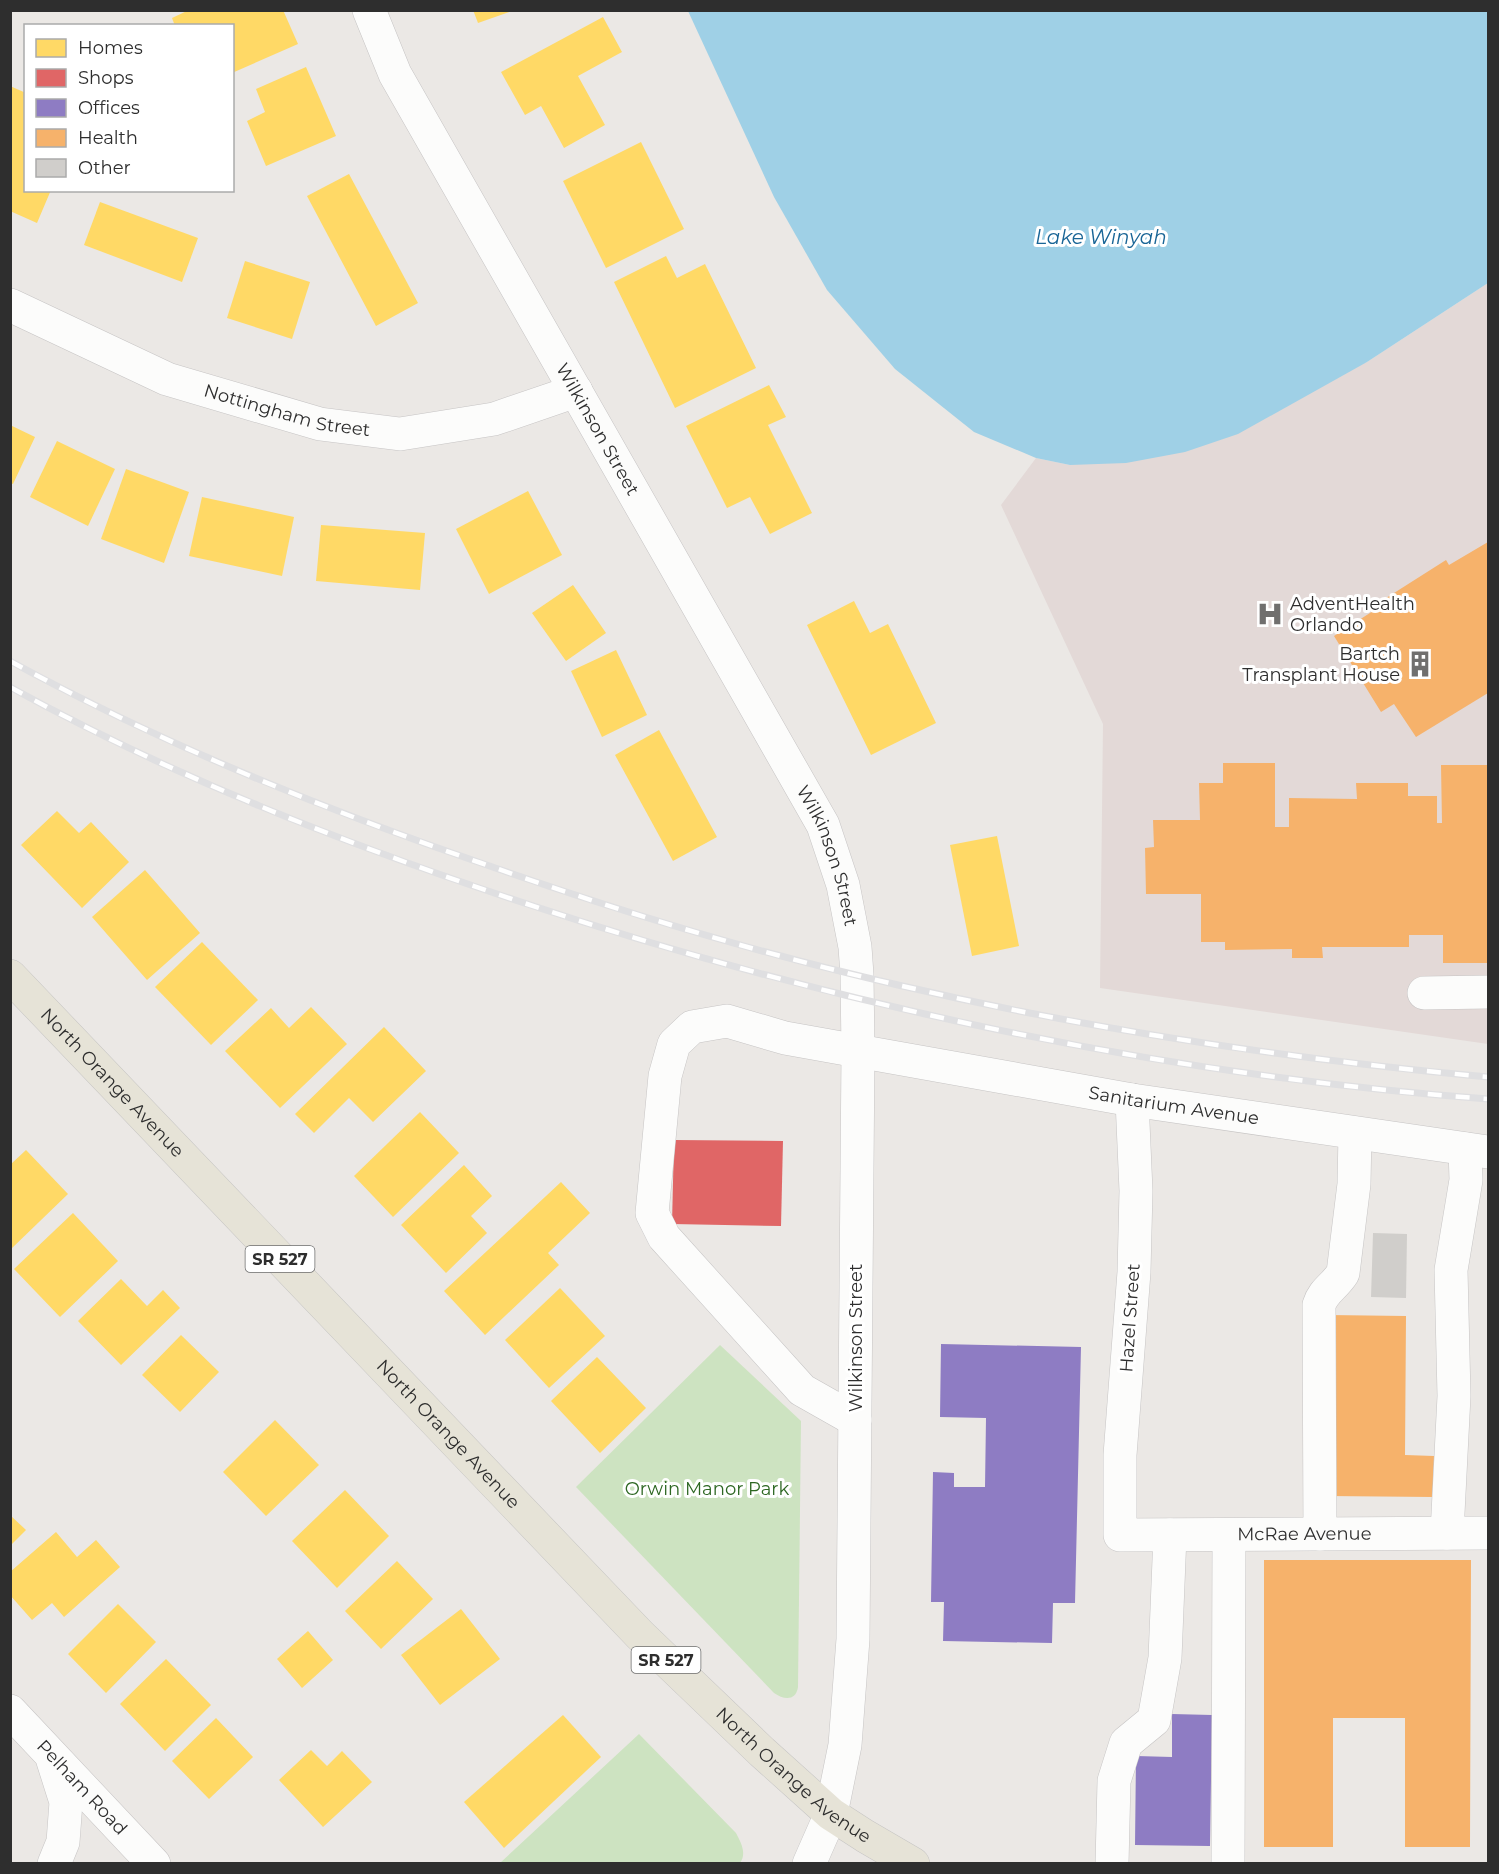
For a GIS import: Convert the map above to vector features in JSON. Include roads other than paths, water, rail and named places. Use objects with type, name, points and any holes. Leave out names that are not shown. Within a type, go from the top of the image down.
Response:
[{"type":"main road","name":"North Orange Avenue","points":[[10,976],[640,1635],[762,1752],[831,1814],[913,1863]]},
{"type":"street","name":"Wilkinson Street","points":[[369,10],[395,74],[823,825],[843,885],[855,947],[858,1052],[853,1639],[845,1745],[831,1814],[809,1863]]},
{"type":"street","name":"Nottingham Street","points":[[10,305],[167,379],[320,424],[400,434],[494,419],[576,391]]},
{"type":"street","points":[[1424,993],[1488,992]]},
{"type":"street","name":"Sanitarium Avenue","points":[[855,1420],[802,1390],[664,1238],[652,1213],[665,1076],[674,1044],[692,1027],[727,1020],[785,1038],[1132,1100],[1477,1150]]},
{"type":"street","name":"Hazel Street","points":[[1120,1535],[1120,1455],[1134,1272],[1137,1191],[1132,1100]]},
{"type":"street","points":[[1320,1534],[1319,1305],[1323,1294],[1337,1282],[1343,1273],[1354,1184],[1355,1133]]},
{"type":"street","points":[[1448,1533],[1454,1396],[1451,1270],[1466,1180],[1477,1150]]},
{"type":"street","name":"McRae Avenue","points":[[1120,1535],[1488,1533]]},
{"type":"street","points":[[1228,1863],[1229,1534]]},
{"type":"street","points":[[1112,1863],[1114,1781],[1126,1743],[1154,1720],[1165,1658],[1170,1535]]},
{"type":"street","name":"Pelham Road","points":[[10,1711],[154,1863]]},
{"type":"street","points":[[51,1753],[66,1802],[63,1842],[54,1863]]},
{"type":"water","name":"Lake Winyah","points":[[688,11],[1488,11],[1488,283],[1367,362],[1238,434],[1185,452],[1126,463],[1070,465],[1036,458],[974,432],[895,369],[827,290],[774,197]]},
{"type":"railway","points":[[10,661],[124,719],[301,797],[532,881],[740,945],[845,973],[1044,1016],[1265,1052],[1488,1077]]},
{"type":"railway","points":[[10,687],[195,779],[387,856],[518,901],[755,972],[875,1003],[997,1030],[1119,1053],[1365,1088],[1488,1099]]},
{"type":"place","name":"AdventHealth Orlando","points":[[1270,614]]},
{"type":"place","name":"Bartch Transplant House","points":[[1420,664]]},
{"type":"park label","name":"Orwin Manor Park","points":[[707,1489]]}]
